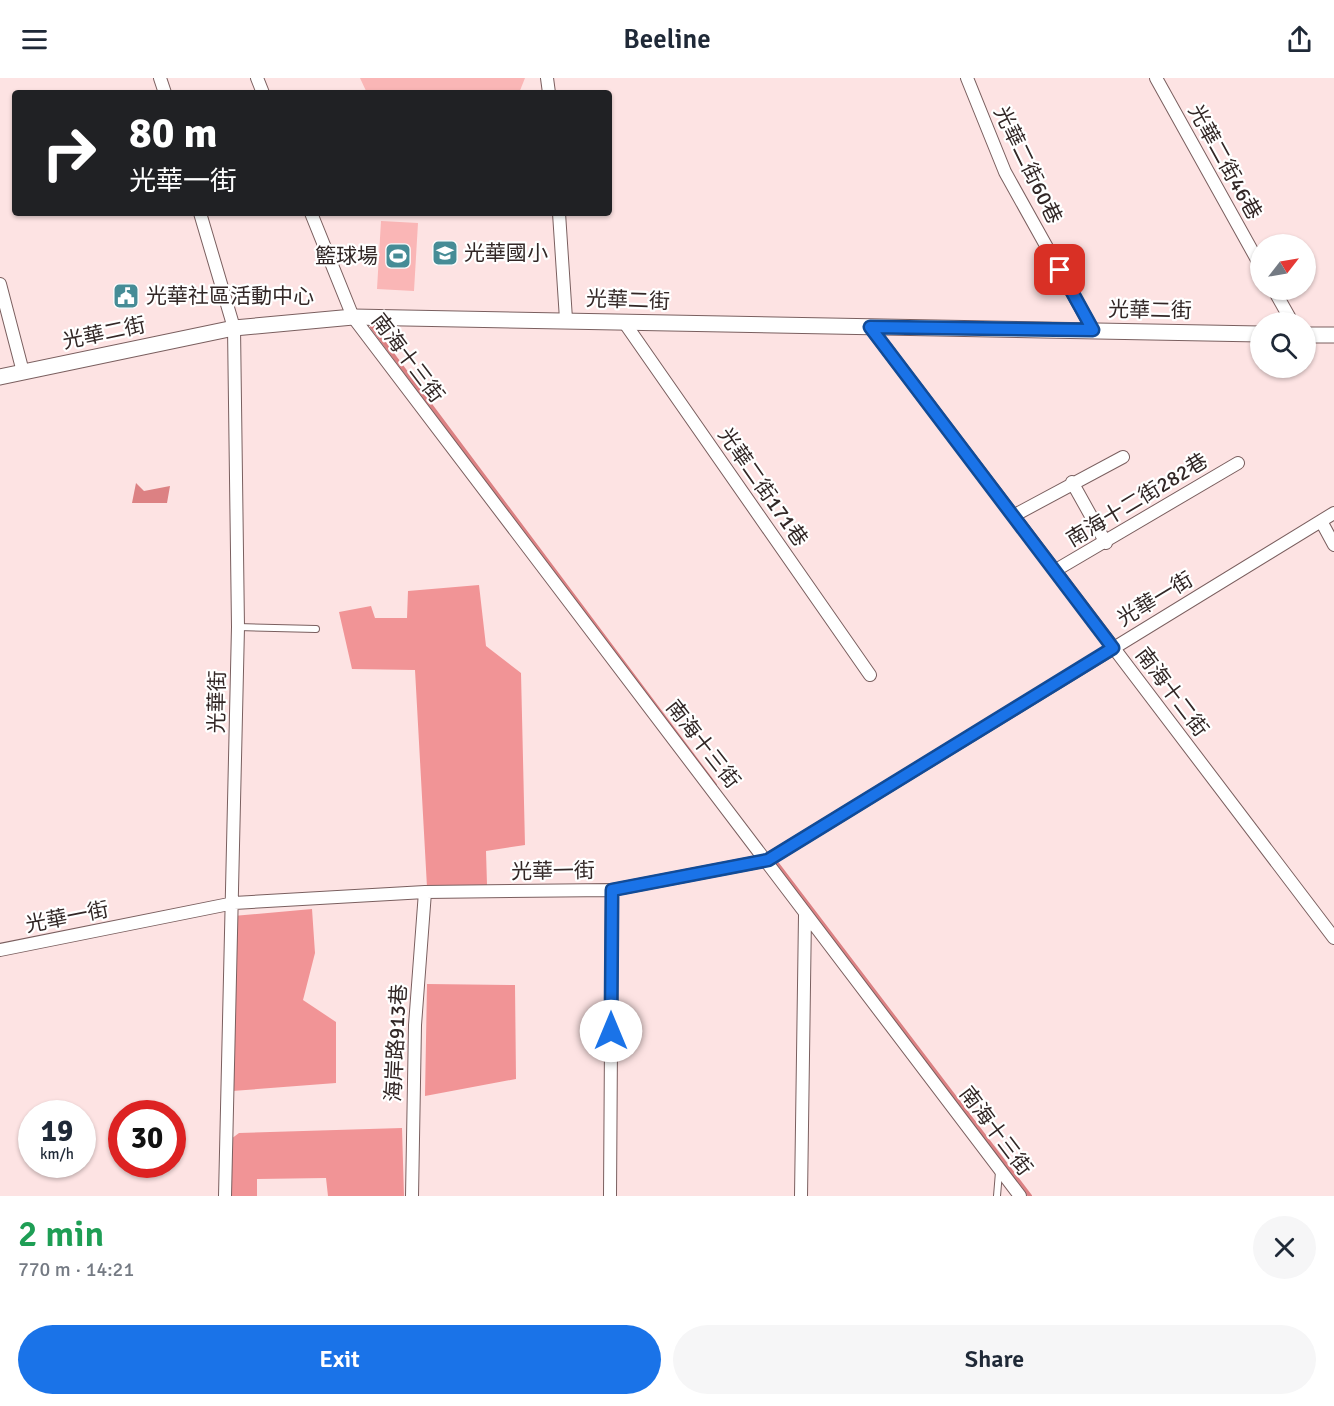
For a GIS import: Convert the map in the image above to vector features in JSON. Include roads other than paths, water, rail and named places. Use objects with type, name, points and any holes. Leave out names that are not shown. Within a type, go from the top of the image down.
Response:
[{"type":"street","name":"光華二街60巷","points":[[967,78],[1005,171],[1093,330]]},
{"type":"street","name":"光華二街46巷","points":[[1156,78],[1250,247]]},
{"type":"street","name":"光華街","points":[[201,216],[234,328],[238,627],[234,903],[225,1196]]},
{"type":"street","name":"南海十三街","points":[[312,216],[353,317],[499,512],[768,860],[804,915],[1000,1166],[1020,1196]]},
{"type":"street","points":[[559,216],[566,319]]},
{"type":"street","points":[[0,284],[23,372]]},
{"type":"street","name":"光華二街","points":[[0,377],[234,328],[353,317],[566,319],[1250,334]]},
{"type":"street","name":"光華二街171巷","points":[[624,322],[870,675]]},
{"type":"street","name":"南海十二街","points":[[870,327],[1334,938]]},
{"type":"street","points":[[1316,334],[1334,335]]},
{"type":"street","points":[[1013,516],[1072,482],[1124,457]]},
{"type":"street","name":"南海十二街282巷","points":[[1056,570],[1106,543],[1238,463]]},
{"type":"street","points":[[1072,482],[1106,543]]},
{"type":"street","name":"光華一街","points":[[0,950],[234,903],[425,892],[612,890],[768,860],[1334,513]]},
{"type":"street","points":[[1321,521],[1334,545]]},
{"type":"street","points":[[610,1196],[612,890]]},
{"type":"street","name":"海岸路913巷","points":[[412,1196],[415,1025],[425,892]]},
{"type":"street","points":[[801,1196],[804,915]]},
{"type":"lane","points":[[238,627],[316,629]]},
{"type":"lane","points":[[998,1196],[1000,1166]]},
{"type":"waterway","points":[[372,327],[715,785]]},
{"type":"waterway","points":[[775,861],[1030,1196]]},
{"type":"place","name":"光華國小","points":[[445,253]]},
{"type":"place","name":"籃球場","points":[[398,256]]},
{"type":"place","name":"光華社區活動中心","points":[[126,296]]}]
